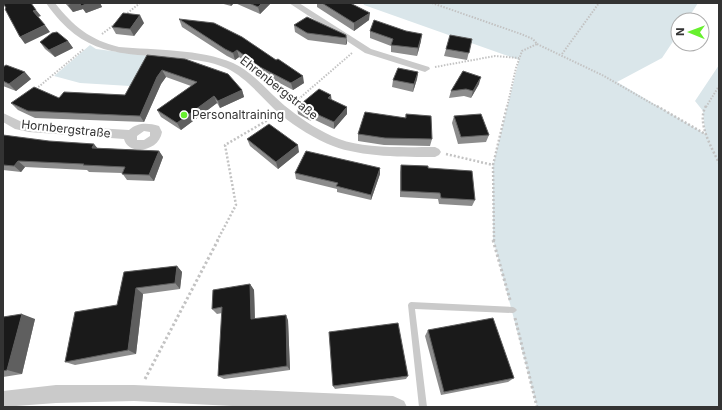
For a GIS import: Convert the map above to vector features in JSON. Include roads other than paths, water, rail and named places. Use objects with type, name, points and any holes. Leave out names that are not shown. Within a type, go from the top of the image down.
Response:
[{"type":"street","name":"Ehrenbergstraße","points":[[50,3],[66,23],[92,42],[102,46],[119,50],[208,58],[230,66],[247,76],[283,111],[313,131],[337,143],[372,150],[436,152]]},
{"type":"street","points":[[293,3],[368,51],[425,69]]},
{"type":"street","name":"Hornbergstraße","points":[[3,117],[19,126],[29,128],[132,135]]},
{"type":"street","points":[[3,400],[56,394],[141,393],[393,405],[398,407]]},
{"type":"lane","points":[[423,407],[411,305],[513,310]]},
{"type":"place","name":"Personaltraining","points":[[184,115]]}]
